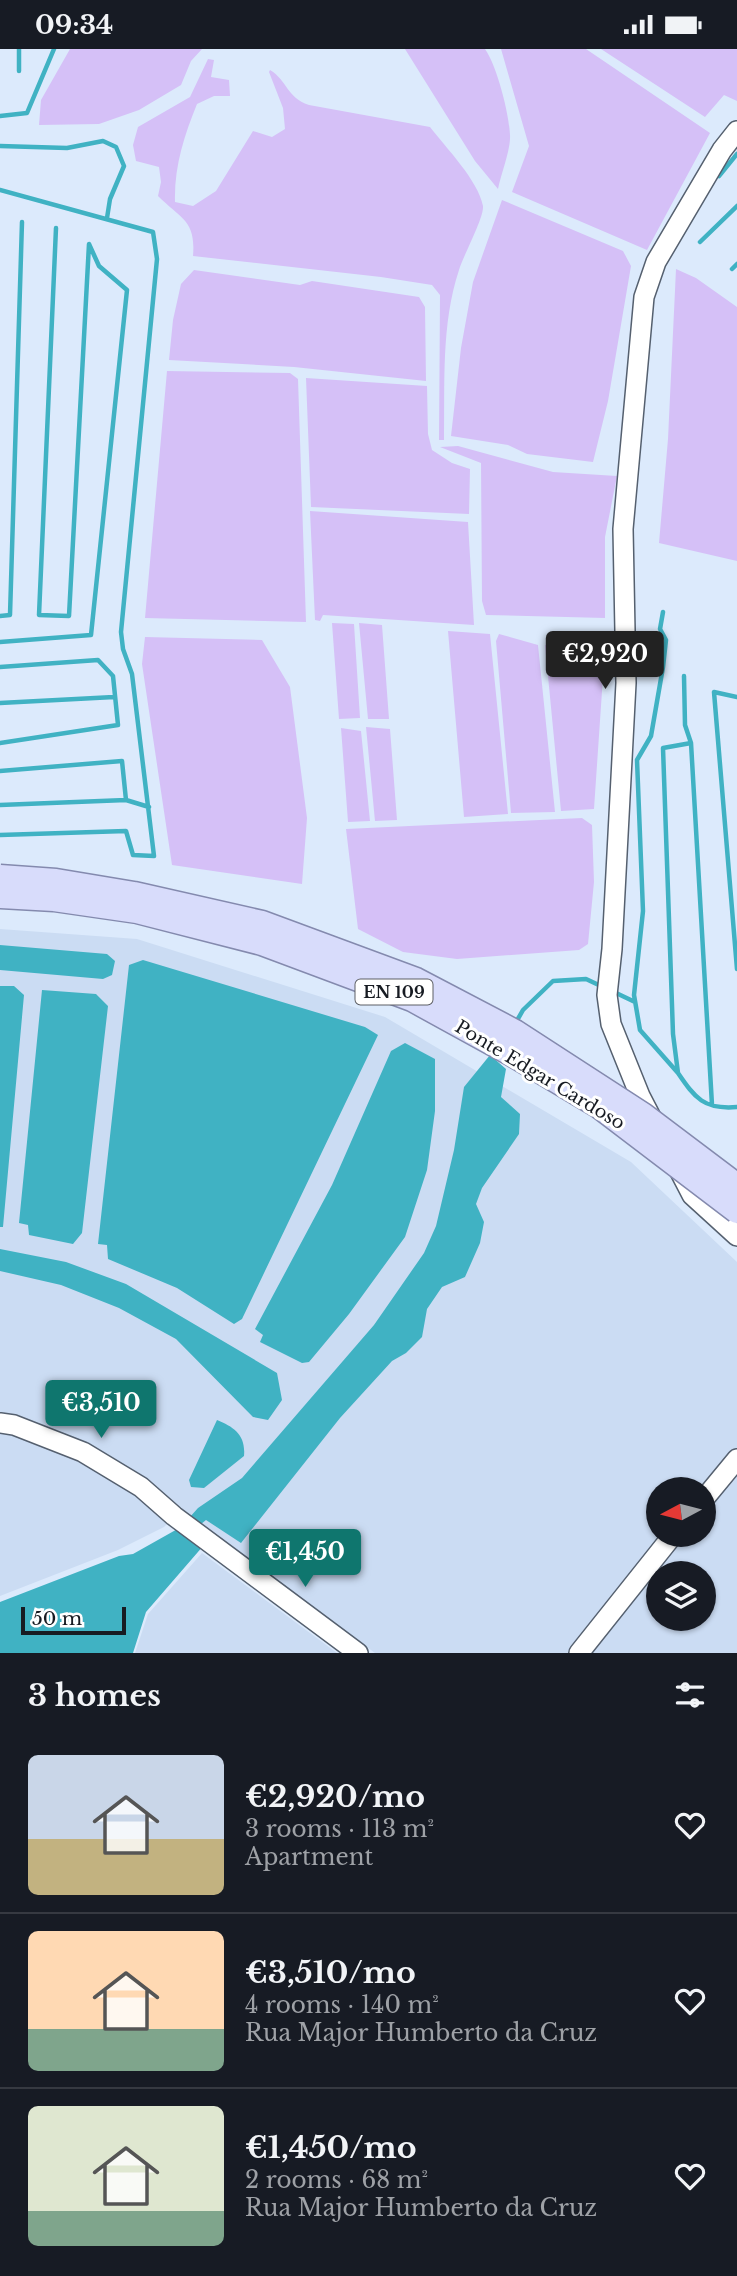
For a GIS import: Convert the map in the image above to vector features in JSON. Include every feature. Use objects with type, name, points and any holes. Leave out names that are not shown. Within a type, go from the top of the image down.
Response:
[{"type":"main road","name":"Ponte Edgar Cardoso","points":[[0,877],[56,881],[134,894],[262,923],[416,980],[515,1032],[620,1100],[737,1186]]},
{"type":"main road","name":"Ponte Edgar Cardoso","points":[[0,896],[54,899],[137,911],[262,943],[412,999],[600,1106],[737,1211]]},
{"type":"street","points":[[737,131],[722,149],[656,262],[645,297],[623,529],[626,683],[612,949],[607,995],[611,1024],[640,1096],[692,1195],[737,1236]]},
{"type":"street","points":[[0,1423],[14,1425],[83,1452],[141,1487],[174,1515],[358,1653]]},
{"type":"street","points":[[716,1484],[737,1459]]},
{"type":"street","points":[[579,1653],[663,1547]]},
{"type":"shaded area","points":[[70,49],[202,49],[191,61],[181,85],[139,110],[99,124],[39,125],[41,100]]},
{"type":"shaded area","points":[[405,49],[485,49],[502,90],[510,135],[498,189],[475,161]]},
{"type":"shaded area","points":[[501,49],[586,49],[710,133],[647,250],[512,192],[529,146]]},
{"type":"shaded area","points":[[601,49],[737,49],[737,101],[724,95],[705,117]]},
{"type":"shaded area","points":[[208,59],[214,60],[211,77],[229,80],[230,96],[214,96],[197,104],[181,152],[176,176],[175,202],[193,206],[216,191],[253,131],[272,137],[285,129],[283,108],[270,70],[296,98],[309,105],[430,127],[475,186],[483,206],[482,212],[459,270],[449,311],[445,354],[444,440],[439,440],[440,295],[432,285],[193,256],[189,227],[158,196],[161,182],[159,167],[136,161],[133,145],[138,127],[190,97]]},
{"type":"shaded area","points":[[502,200],[623,251],[631,266],[608,401],[593,462],[527,454],[508,445],[451,436],[461,348],[473,282]]},
{"type":"shaded area","points":[[676,269],[696,278],[737,307],[737,561],[659,543],[668,439]]},
{"type":"shaded area","points":[[194,270],[300,285],[312,281],[419,297],[425,307],[426,381],[294,367],[169,360],[173,320],[181,284]]},
{"type":"shaded area","points":[[167,371],[290,373],[298,379],[306,622],[145,618]]},
{"type":"shaded area","points":[[306,378],[427,386],[428,434],[432,450],[452,463],[470,469],[469,514],[311,507]]},
{"type":"shaded area","points":[[458,446],[553,472],[617,476],[605,537],[605,618],[486,615],[482,601],[481,463],[440,447]]},
{"type":"shaded area","points":[[310,511],[468,522],[474,625],[323,615],[320,621],[315,620]]},
{"type":"shaded area","points":[[332,623],[354,624],[360,718],[339,719]]},
{"type":"shaded area","points":[[359,623],[382,625],[389,719],[368,719]]},
{"type":"shaded area","points":[[448,631],[490,634],[508,814],[464,817]]},
{"type":"shaded area","points":[[499,634],[538,645],[555,812],[511,813],[496,641]]},
{"type":"shaded area","points":[[145,637],[262,640],[290,687],[307,818],[302,884],[172,865],[142,664]]},
{"type":"shaded area","points":[[571,638],[604,662],[594,809],[561,811],[545,645],[565,648]]},
{"type":"shaded area","points":[[366,727],[390,729],[397,820],[375,821]]},
{"type":"shaded area","points":[[341,728],[361,731],[370,821],[348,822]]},
{"type":"shaded area","points":[[582,818],[592,825],[594,882],[588,944],[579,950],[457,959],[403,952],[358,929],[346,829]]},
{"type":"shaded area","points":[[0,929],[137,939],[385,1017],[631,1162],[737,1262],[737,1653],[375,1653],[181,1510],[164,1527],[118,1550],[0,1596]]},
{"type":"shaded area","points":[[202,1553],[337,1653],[135,1653],[148,1614]]},
{"type":"water","points":[[0,945],[107,954],[115,961],[112,975],[103,979],[0,970]]},
{"type":"water","points":[[143,960],[365,1027],[378,1035],[242,1319],[234,1324],[177,1288],[108,1259],[107,1245],[98,1244],[129,965]]},
{"type":"water","points":[[0,986],[14,986],[24,995],[3,1227],[0,1227]]},
{"type":"water","points":[[42,990],[96,994],[108,1006],[82,1233],[73,1244],[29,1235],[28,1225],[19,1223]]},
{"type":"water","points":[[405,1043],[435,1059],[435,1111],[427,1170],[405,1237],[349,1314],[309,1362],[302,1363],[260,1342],[263,1335],[255,1329],[332,1185],[391,1051]]},
{"type":"water","points":[[490,1055],[506,1069],[501,1097],[520,1114],[519,1134],[482,1188],[476,1204],[484,1222],[480,1243],[465,1277],[442,1287],[427,1309],[422,1337],[406,1353],[392,1361],[340,1418],[241,1543],[206,1520],[190,1533],[204,1545],[146,1612],[133,1653],[0,1653],[0,1602],[119,1556],[133,1554],[181,1527],[198,1508],[242,1478],[374,1325],[424,1253],[436,1226],[454,1150],[464,1087]]},
{"type":"water","points":[[0,1249],[66,1262],[126,1284],[277,1373],[282,1400],[268,1420],[253,1417],[176,1339],[119,1308],[61,1285],[0,1271]]},
{"type":"water","points":[[217,1420],[241,1437],[244,1456],[204,1488],[191,1487],[189,1480]]},
{"type":"waterway","points":[[19,49],[19,71]]},
{"type":"waterway","points":[[0,116],[27,113],[54,49]]},
{"type":"waterway","points":[[0,146],[67,148],[103,141],[116,147],[124,166],[110,199],[107,218]]},
{"type":"waterway","points":[[719,176],[737,154]]},
{"type":"waterway","points":[[0,190],[153,232],[157,259],[121,632],[123,649],[132,674],[154,856],[133,855],[126,831],[0,835]]},
{"type":"waterway","points":[[700,242],[737,206]]},
{"type":"waterway","points":[[0,616],[10,615],[22,222]]},
{"type":"waterway","points":[[0,642],[91,635],[127,290],[99,266],[89,244],[69,616],[39,615],[56,228]]},
{"type":"waterway","points":[[732,269],[737,264]]},
{"type":"waterway","points":[[663,612],[660,629],[666,640],[651,736],[637,760],[643,911],[634,995],[640,1030],[678,1073],[673,1034],[663,748],[691,743]]},
{"type":"waterway","points":[[0,667],[98,660],[113,676],[118,725],[0,743]]},
{"type":"waterway","points":[[684,676],[685,725],[691,743],[712,1105]]},
{"type":"waterway","points":[[737,697],[714,692],[737,969]]},
{"type":"waterway","points":[[0,703],[114,697]]},
{"type":"waterway","points":[[0,771],[122,761],[126,800]]},
{"type":"waterway","points":[[0,805],[126,800],[149,807]]},
{"type":"waterway","points":[[515,1024],[523,1010],[553,981],[586,979],[603,987]]},
{"type":"waterway","points":[[614,992],[635,1002]]},
{"type":"waterway","points":[[678,1073],[702,1101],[716,1106],[737,1107]]}]
